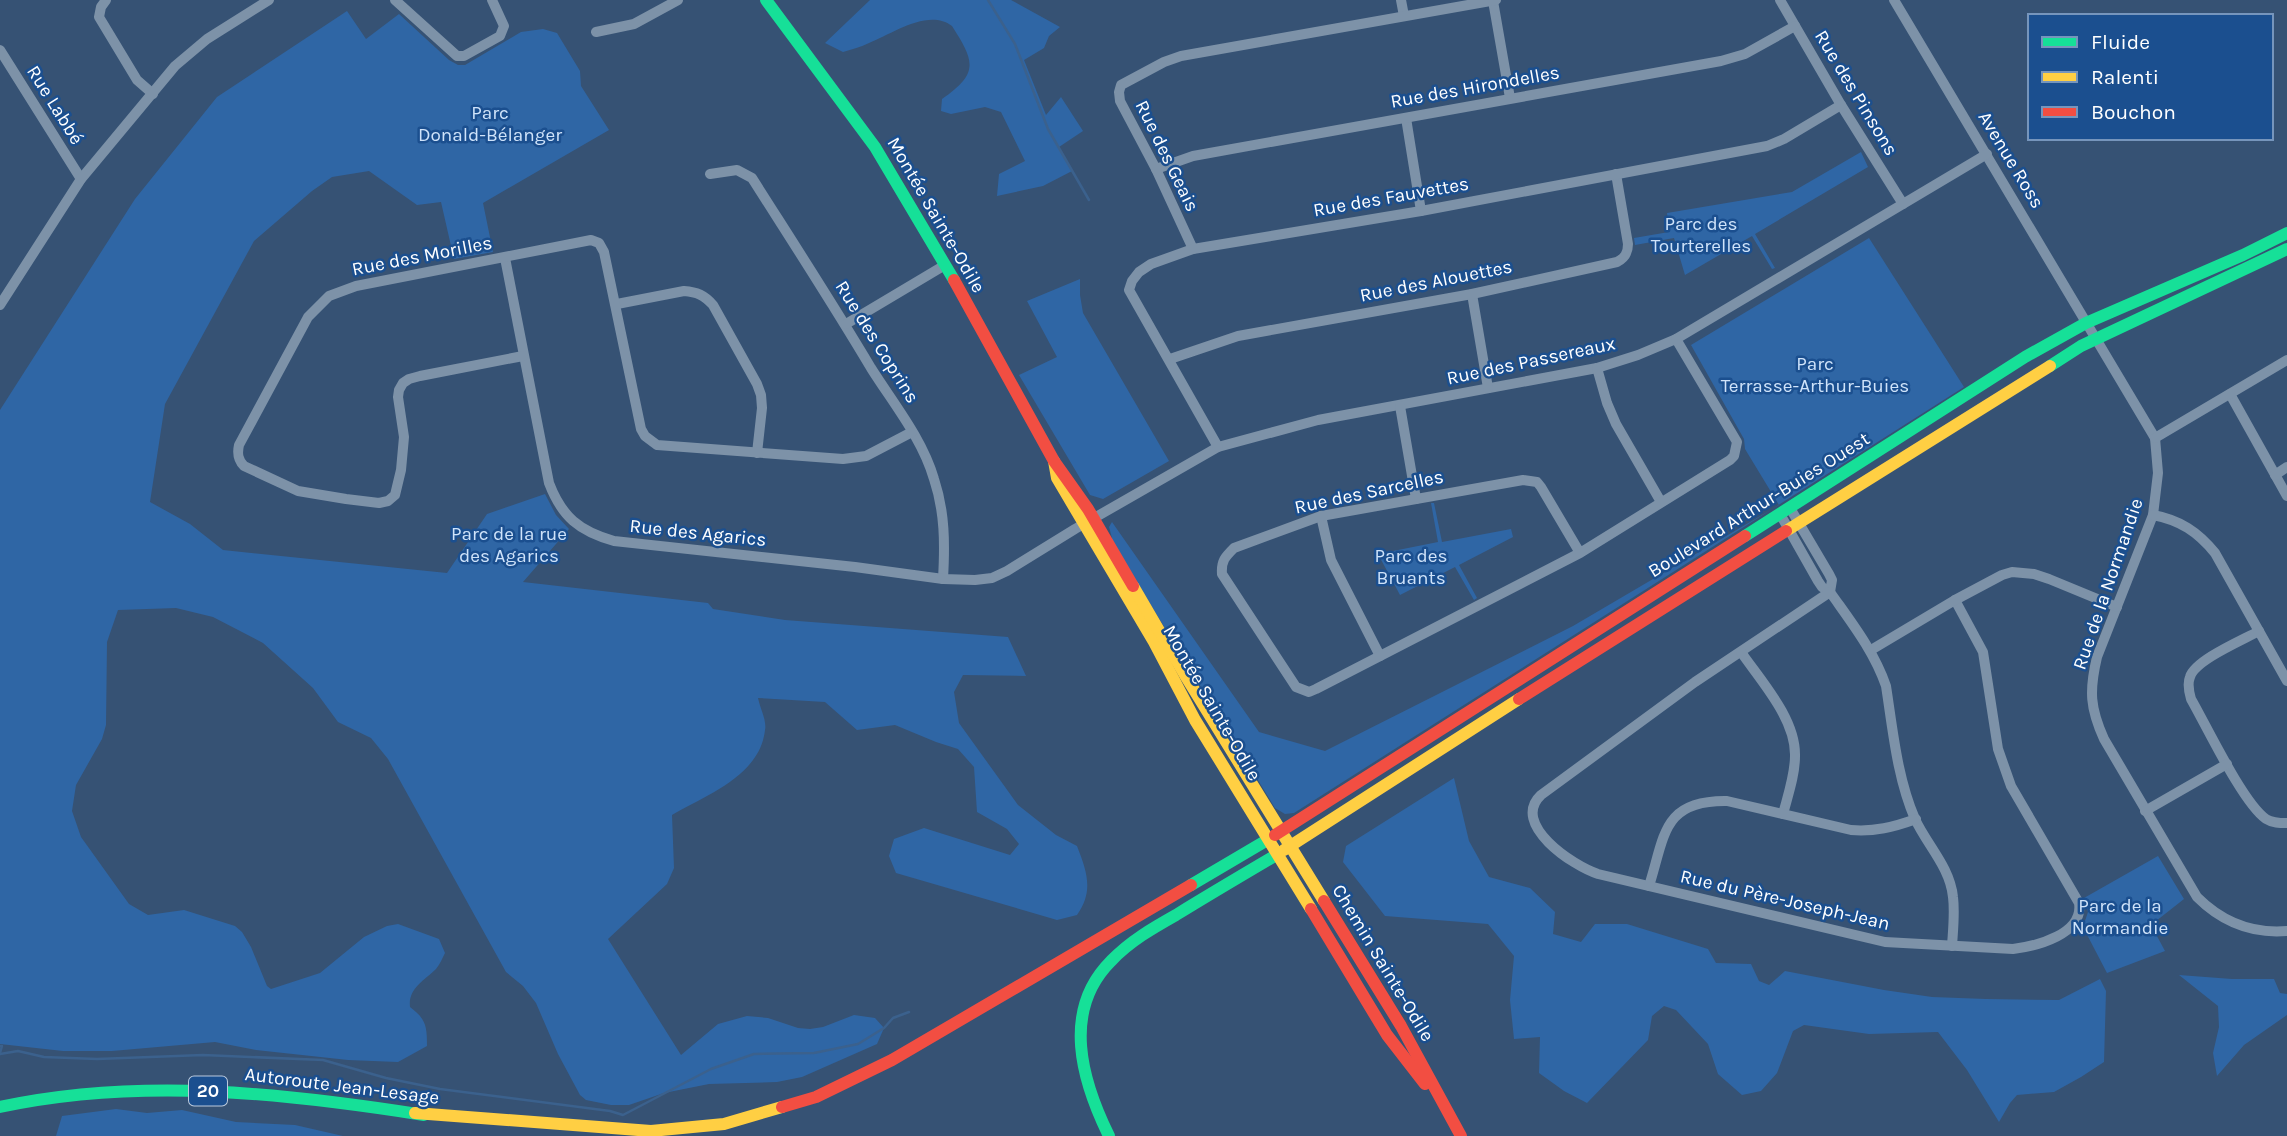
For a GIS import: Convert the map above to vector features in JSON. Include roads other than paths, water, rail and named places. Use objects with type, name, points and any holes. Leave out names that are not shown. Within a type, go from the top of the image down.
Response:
[{"type":"main road","name":"Montée Sainte-Odile","points":[[766,0],[875,147],[945,265],[1054,461],[1057,478],[1088,521],[1281,832]]},
{"type":"main road","name":"Boulevard Arthur-Buies Ouest","points":[[415,1113],[651,1131],[724,1124],[816,1097],[892,1060],[1281,832],[2025,358],[2086,323],[2287,233]]},
{"type":"main road","name":"Boulevard Arthur-Buies Ouest","points":[[1109,1136],[1093,1106],[1083,1073],[1078,1042],[1080,1016],[1089,990],[1106,966],[1131,942],[1278,854],[1439,749],[2037,372],[2095,339],[2287,249]]},
{"type":"main road","name":"Montée Sainte-Odile","points":[[1088,521],[1195,720],[1278,854]]},
{"type":"main road","name":"Chemin Sainte-Odile","points":[[1281,832],[1401,1026],[1461,1136]]},
{"type":"main road","name":"Chemin Sainte-Odile","points":[[1278,854],[1387,1035],[1448,1115]]},
{"type":"main road","name":"Autoroute Jean-Lesage","points":[[0,1107],[54,1096],[122,1090],[193,1090],[285,1095],[553,1136]]},
{"type":"street","points":[[106,0],[101,7],[99,18],[137,80],[153,94]]},
{"type":"street","points":[[0,305],[81,179],[176,66],[206,39],[269,0]]},
{"type":"street","points":[[395,0],[457,56],[464,56],[500,36],[504,26],[492,0]]},
{"type":"street","points":[[596,32],[634,24],[678,0]]},
{"type":"street","points":[[1401,0],[1404,16]]},
{"type":"street","points":[[1494,0],[1510,99]]},
{"type":"street","name":"Rue des Geais","points":[[1193,249],[1156,169],[1120,101],[1121,85],[1181,56],[1494,0]]},
{"type":"street","name":"Rue des Pinsons","points":[[1780,0],[1903,204]]},
{"type":"street","name":"Avenue Ross","points":[[1895,0],[2095,339]]},
{"type":"street","name":"Rue des Hirondelles","points":[[1156,169],[1193,156],[1721,61],[1745,54],[1795,26]]},
{"type":"street","name":"Rue Labbé","points":[[0,50],[81,179]]},
{"type":"street","name":"Rue des Fauvettes","points":[[1219,447],[1129,290],[1139,272],[1151,264],[1193,249],[1421,211],[1767,146],[1784,139],[1841,105]]},
{"type":"street","points":[[1406,118],[1421,211]]},
{"type":"street","name":"Rue des Passereaux","points":[[1088,521],[1219,447],[1318,420],[1597,368],[1638,355],[1676,339],[1987,154]]},
{"type":"street","name":"Rue des Coprins","points":[[710,173],[737,170],[752,178],[912,432],[928,461],[939,496],[945,542],[943,579]]},
{"type":"street","name":"Rue des Alouettes","points":[[1170,359],[1238,335],[1472,294],[1617,262],[1623,259],[1628,251],[1628,244],[1616,174]]},
{"type":"street","name":"Rue des Morilles","points":[[523,356],[420,376],[402,383],[398,397],[404,438],[401,470],[395,495],[388,500],[379,503],[298,491],[244,466],[239,461],[239,445],[292,345],[308,317],[329,296],[356,286],[583,241],[596,241],[604,252],[617,303],[641,429],[645,436],[657,445],[843,460],[875,452],[912,432]]},
{"type":"street","name":"Rue des Agarics","points":[[505,258],[549,483],[556,501],[565,513],[585,530],[614,541],[943,579],[975,580],[992,578],[1007,571],[1088,521]]},
{"type":"street","points":[[846,324],[945,265]]},
{"type":"street","points":[[0,283],[10,289]]},
{"type":"street","points":[[617,303],[684,291],[695,291],[705,296],[713,305],[757,384],[762,408],[757,453]]},
{"type":"street","points":[[1472,294],[1488,388]]},
{"type":"street","name":"Rue des Sarcelles","points":[[1580,553],[1541,487],[1530,480],[1321,516],[1234,548],[1225,556],[1222,574],[1296,687],[1309,692],[1580,553],[1734,456],[1737,442],[1676,339]]},
{"type":"street","name":"Rue de la Normandie","points":[[2095,339],[2155,438],[2158,473],[2153,515],[2097,657],[2092,678],[2091,700],[2094,717],[2189,887],[2211,911],[2228,922],[2250,930],[2287,931]]},
{"type":"street","points":[[2155,438],[2287,360]]},
{"type":"street","points":[[1597,368],[1616,424],[1661,502]]},
{"type":"street","points":[[2230,394],[2287,496]]},
{"type":"street","points":[[1400,406],[1416,499]]},
{"type":"street","points":[[2275,475],[2287,467]]},
{"type":"street","points":[[1785,511],[1822,587],[1830,592],[1871,650],[1886,686],[1899,770],[1916,819],[1949,880],[1953,896],[1952,946]]},
{"type":"street","points":[[2153,515],[2178,523],[2202,537],[2215,553],[2287,681]]},
{"type":"street","points":[[1321,516],[1331,560],[1380,656]]},
{"type":"street","points":[[1871,650],[2002,575],[2023,573],[2049,579],[2117,607]]},
{"type":"street","name":"Rue du Père-Joseph-Jean","points":[[1830,592],[1541,795],[1533,807],[1532,817],[1550,845],[1568,859],[1598,874],[1885,942],[2013,950],[2057,935],[2074,924],[2080,913],[2079,903],[2011,786],[1998,749],[1983,652],[1955,600]]},
{"type":"street","points":[[2259,631],[2196,666],[2188,689],[2191,699],[2255,810],[2269,821],[2287,823]]},
{"type":"street","points":[[1741,652],[1789,723],[1794,737],[1795,756],[1783,814]]},
{"type":"street","points":[[2145,811],[2227,764]]},
{"type":"street","points":[[1649,886],[1666,830],[1682,811],[1694,804],[1727,801],[1864,831],[1895,827],[1916,819]]},
{"type":"waterway","points":[[988,0],[1015,44],[1048,129],[1089,200]]},
{"type":"waterway","points":[[0,1054],[18,1051],[44,1057],[97,1059],[203,1055],[323,1060],[386,1078],[440,1089],[610,1111],[623,1115],[711,1069],[754,1054],[814,1053],[858,1044],[884,1028],[893,1018],[909,1012]]},
{"type":"waterway","points":[[0,1046],[0,1053]]},
{"type":"park label","name":"Parc Donald-Bélanger","points":[[490,124]]},
{"type":"park label","name":"Parc des Tourterelles","points":[[1701,235]]},
{"type":"park label","name":"Parc Terrasse-Arthur-Buies","points":[[1815,375]]},
{"type":"park label","name":"Parc de la rue des Agarics","points":[[509,545]]},
{"type":"park label","name":"Parc des Bruants","points":[[1411,567]]},
{"type":"park label","name":"Parc de la Normandie","points":[[2120,917]]}]
